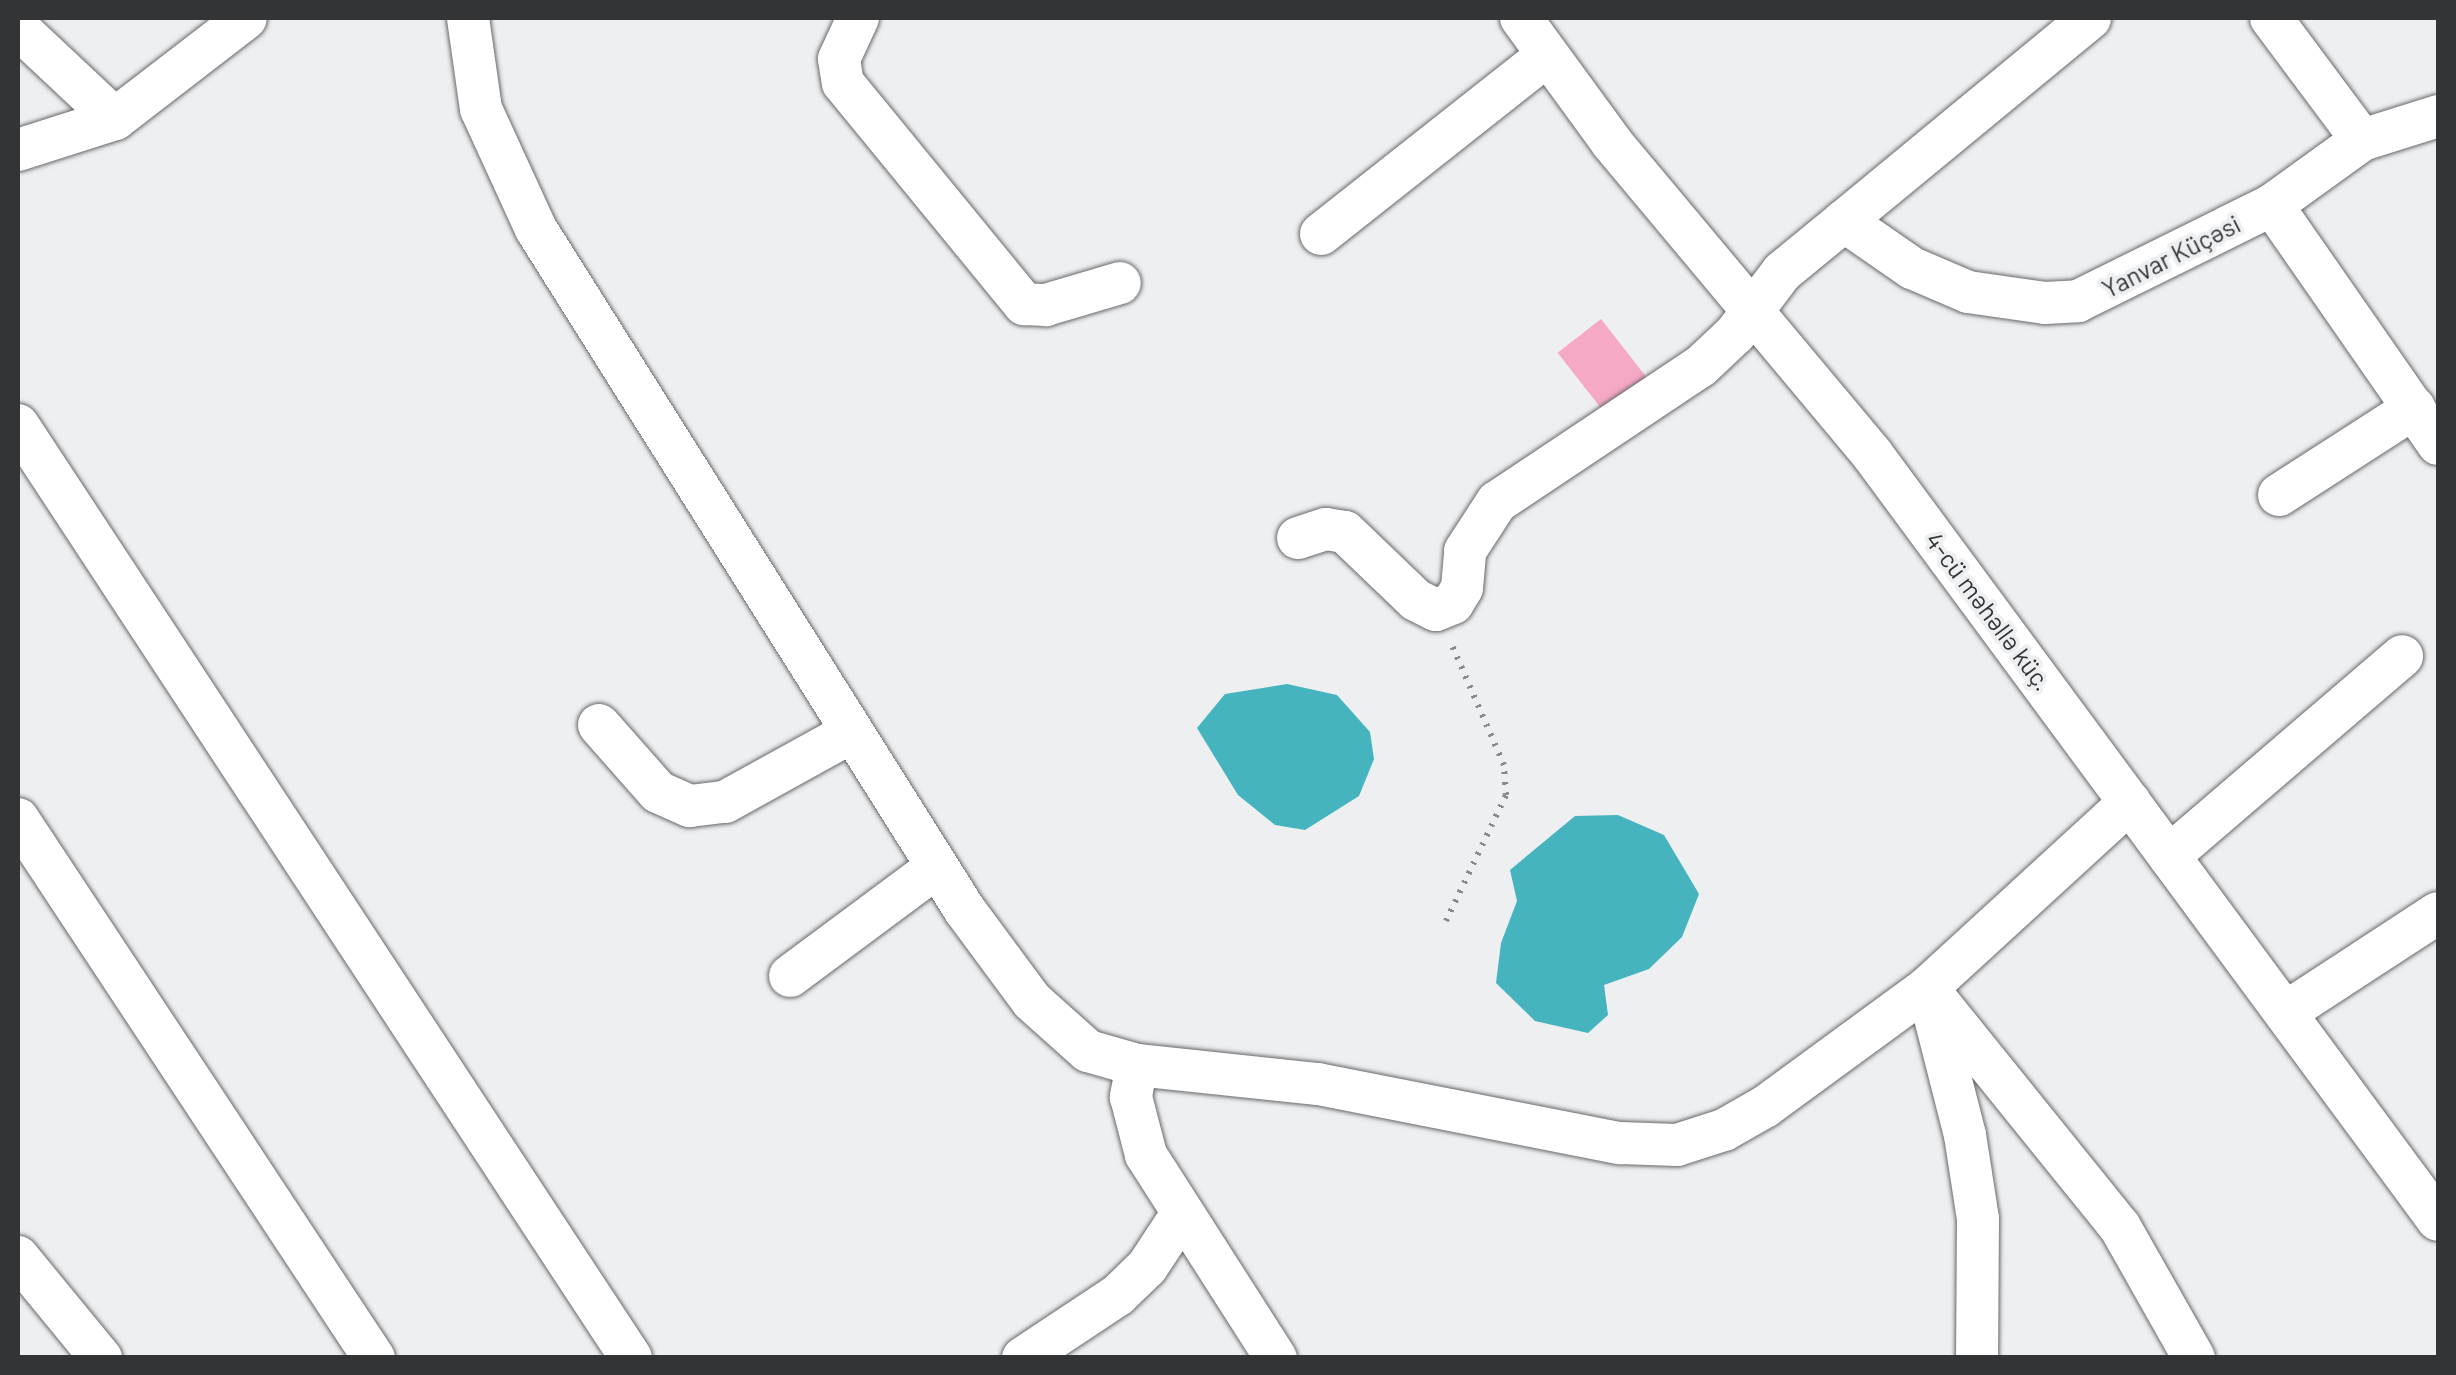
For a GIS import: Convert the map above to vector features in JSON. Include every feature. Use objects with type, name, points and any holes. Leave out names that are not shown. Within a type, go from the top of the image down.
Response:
[{"type":"street","points":[[18,150],[115,120],[246,18]]},
{"type":"street","points":[[468,18],[481,109],[536,230],[937,866],[1032,1001],[1088,1050],[1136,1065],[1247,1074],[1620,1143],[1676,1146],[1724,1130],[1766,1106],[1927,988],[2130,802]]},
{"type":"street","points":[[858,18],[838,59],[843,84],[1024,304],[1046,306],[1120,282]]},
{"type":"street","name":"4-cü məhəllə küç.","points":[[1521,18],[1546,56],[1872,454],[2435,1207]]},
{"type":"street","points":[[1298,538],[1326,529],[1345,532],[1416,600],[1436,610],[1453,603],[1462,588],[1466,551],[1497,502],[1701,366],[1754,310],[1782,272],[2090,18]]},
{"type":"street","points":[[2272,18],[2362,140]]},
{"type":"street","points":[[18,28],[115,120]]},
{"type":"street","points":[[1321,234],[1546,56]]},
{"type":"street","name":"Yanvar Küçəsi","points":[[1844,222],[1912,268],[1968,292],[2045,304],[2078,301],[2272,205],[2362,140],[2438,116]]},
{"type":"street","points":[[2272,205],[2438,444]]},
{"type":"street","points":[[2279,495],[2414,408]]},
{"type":"street","points":[[18,425],[631,1358]]},
{"type":"street","points":[[2169,856],[2402,656]]},
{"type":"street","points":[[599,725],[658,792],[690,806],[725,802],[852,732]]},
{"type":"street","points":[[18,819],[374,1358]]},
{"type":"street","points":[[790,976],[937,866]]},
{"type":"street","points":[[2286,1012],[2438,913]]},
{"type":"street","points":[[1927,988],[1966,1135],[1978,1219],[1977,1358]]},
{"type":"street","points":[[1927,988],[2120,1227],[2194,1358]]},
{"type":"street","points":[[1136,1065],[1135,1122],[1182,1214],[1276,1358]]},
{"type":"street","points":[[1023,1358],[1118,1295],[1147,1267],[1182,1214]]},
{"type":"street","points":[[18,1257],[101,1358]]},
{"type":"path","points":[[1436,610],[1504,765],[1506,796],[1446,921]]},
{"type":"water","points":[[1287,684],[1337,695],[1370,732],[1374,759],[1359,796],[1305,830],[1275,825],[1238,795],[1197,728],[1225,694]]},
{"type":"water","points":[[1618,815],[1664,835],[1699,894],[1682,937],[1649,969],[1604,985],[1608,1015],[1588,1033],[1535,1021],[1496,983],[1501,943],[1517,901],[1510,870],[1575,816]]},
{"type":"building","points":[[1601,319],[1650,381],[1606,415],[1558,353]]}]
